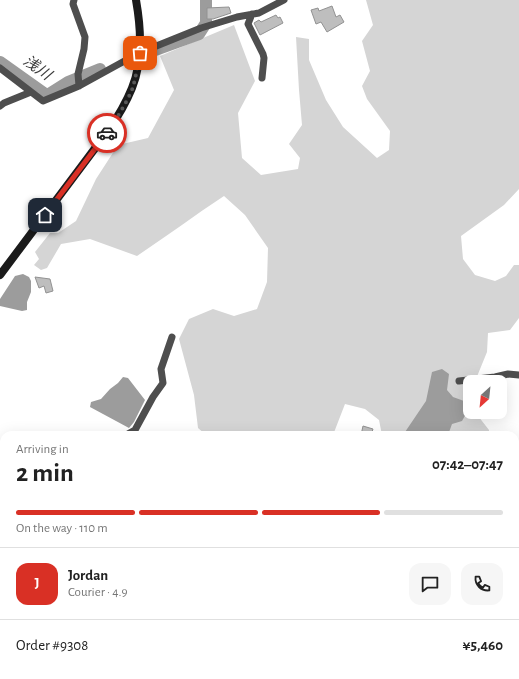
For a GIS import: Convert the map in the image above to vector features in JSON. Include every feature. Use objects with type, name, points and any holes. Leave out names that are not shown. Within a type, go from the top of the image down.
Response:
[{"type":"main road","points":[[0,275],[120,113],[132,88],[137,72],[140,53],[139,20],[136,0]]},
{"type":"street","points":[[74,0],[73,4],[85,37],[84,49],[78,74],[78,86]]},
{"type":"street","points":[[0,68],[43,102],[78,86],[140,53],[201,28],[237,17],[259,13],[284,0]]},
{"type":"street","points":[[252,14],[248,24],[263,54],[262,78]]},
{"type":"street","points":[[0,106],[31,92]]},
{"type":"street","points":[[135,431],[153,397],[163,383],[161,369],[172,337]]},
{"type":"street","points":[[459,381],[508,374],[519,376]]},
{"type":"shaded area","points":[[366,0],[519,0],[519,189],[504,205],[461,236],[463,259],[475,275],[495,281],[506,276],[514,265],[519,265],[519,318],[510,330],[488,333],[487,352],[478,375],[463,375],[463,419],[480,419],[489,431],[381,431],[379,420],[365,409],[345,404],[335,431],[201,431],[198,428],[194,395],[179,339],[189,319],[213,309],[234,316],[257,309],[267,282],[268,248],[245,215],[224,196],[137,256],[90,239],[61,244],[47,268],[41,270],[34,265],[39,259],[35,252],[50,233],[58,233],[76,221],[96,179],[118,145],[148,138],[174,90],[160,56],[234,25],[255,81],[238,113],[242,158],[261,175],[298,169],[300,158],[289,144],[302,125],[296,37],[309,39],[309,60],[326,100],[343,127],[377,158],[389,150],[390,131],[367,99],[362,86],[370,71],[362,41],[373,25]]},
{"type":"shaded area","points":[[23,274],[29,277],[31,281],[31,292],[27,302],[27,310],[22,311],[0,306],[0,299],[15,276]]},
{"type":"shaded area","points":[[442,369],[449,374],[447,390],[453,397],[463,401],[463,419],[462,421],[452,424],[449,431],[406,431],[426,401],[432,372]]},
{"type":"shaded area","points":[[123,377],[128,378],[145,400],[134,422],[129,428],[90,407],[91,402],[101,399]]},
{"type":"building","points":[[332,6],[336,17],[340,15],[344,22],[327,32],[321,22],[316,24],[311,10],[318,8],[319,11]]},
{"type":"building","points":[[229,7],[231,13],[213,19],[207,19],[207,8]]},
{"type":"building","points":[[276,15],[278,18],[280,17],[283,23],[260,35],[254,23],[259,20],[261,22]]},
{"type":"building","points":[[35,277],[50,279],[53,291],[46,293],[44,286],[39,288]]},
{"type":"building","points":[[363,426],[373,429],[372,431],[362,431]]},
{"type":"waterway","name":"浅川","points":[[155,50],[199,34],[206,23],[206,0]]},
{"type":"waterway","name":"浅川","points":[[0,62],[45,94],[49,94],[68,82],[100,69]]},
{"type":"way so far","points":[[107,133],[120,113],[132,88],[137,72],[140,53]]},
{"type":"route","points":[[45,215],[107,133]]}]
